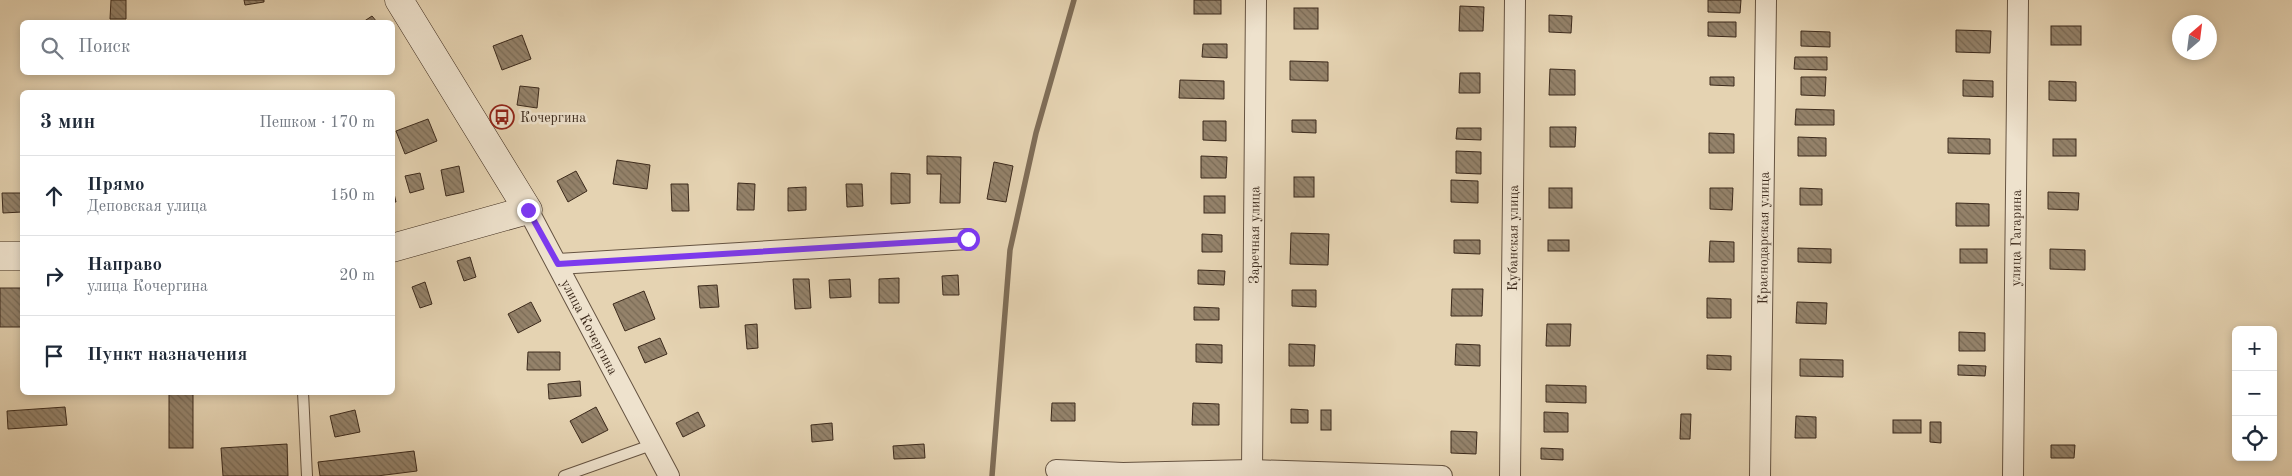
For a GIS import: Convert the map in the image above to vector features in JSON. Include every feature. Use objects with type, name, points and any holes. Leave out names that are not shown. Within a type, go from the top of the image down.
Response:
[{"type":"street","name":"улица Кочергина","points":[[398,0],[528,210],[654,444],[669,476]]},
{"type":"street","name":"Заречная улица","points":[[1252,473],[1256,0]]},
{"type":"street","name":"Кубанская улица","points":[[1510,476],[1515,0]]},
{"type":"street","name":"Краснодарская улица","points":[[1760,476],[1766,0]]},
{"type":"street","name":"улица Гагарина","points":[[2013,476],[2018,0]]},
{"type":"street","points":[[395,247],[528,210]]},
{"type":"street","points":[[558,264],[968,239]]},
{"type":"street","points":[[0,256],[20,256]]},
{"type":"street","points":[[1056,470],[1123,473],[1442,476]]},
{"type":"lane","points":[[303,395],[308,476]]},
{"type":"lane","points":[[564,476],[654,444]]},
{"type":"building","points":[[111,0],[126,0],[126,19],[110,19]]},
{"type":"building","points":[[244,0],[264,0],[264,2],[245,5]]},
{"type":"building","points":[[1194,0],[1221,0],[1221,14],[1194,14]]},
{"type":"building","points":[[1708,0],[1741,0],[1740,13],[1708,12]]},
{"type":"building","points":[[1460,6],[1484,7],[1483,31],[1459,31]]},
{"type":"building","points":[[1294,8],[1318,8],[1318,29],[1294,29]]},
{"type":"building","points":[[1549,15],[1572,16],[1571,33],[1549,32]]},
{"type":"building","points":[[372,16],[375,20],[366,20]]},
{"type":"building","points":[[1708,22],[1736,22],[1736,37],[1708,36]]},
{"type":"building","points":[[2051,26],[2081,26],[2081,45],[2051,45]]},
{"type":"building","points":[[1956,30],[1991,31],[1990,53],[1956,52]]},
{"type":"building","points":[[1801,31],[1830,32],[1830,47],[1801,46]]},
{"type":"building","points":[[522,35],[531,59],[502,70],[493,46]]},
{"type":"building","points":[[1203,44],[1227,44],[1227,58],[1202,57]]},
{"type":"building","points":[[1795,57],[1827,57],[1827,70],[1794,69]]},
{"type":"building","points":[[1290,61],[1328,62],[1328,81],[1290,80]]},
{"type":"building","points":[[1550,69],[1575,70],[1575,95],[1549,95]]},
{"type":"building","points":[[1460,73],[1480,73],[1480,93],[1459,93]]},
{"type":"building","points":[[1710,77],[1734,77],[1734,86],[1710,85]]},
{"type":"building","points":[[1801,77],[1826,77],[1825,96],[1801,95]]},
{"type":"building","points":[[1180,80],[1224,81],[1224,99],[1179,98]]},
{"type":"building","points":[[1963,80],[1993,81],[1993,97],[1963,96]]},
{"type":"building","points":[[2049,81],[2076,82],[2076,101],[2049,100]]},
{"type":"building","points":[[520,86],[539,88],[537,108],[517,105]]},
{"type":"building","points":[[1796,109],[1834,110],[1834,125],[1795,125]]},
{"type":"building","points":[[428,119],[437,141],[405,154],[396,131]]},
{"type":"building","points":[[1292,120],[1316,120],[1316,133],[1292,132]]},
{"type":"building","points":[[1203,121],[1226,121],[1226,141],[1203,140]]},
{"type":"building","points":[[1550,127],[1576,127],[1575,147],[1550,147]]},
{"type":"building","points":[[1457,128],[1481,128],[1481,140],[1456,139]]},
{"type":"building","points":[[1709,133],[1734,134],[1734,153],[1709,153]]},
{"type":"building","points":[[1798,137],[1826,138],[1826,156],[1798,156]]},
{"type":"building","points":[[1948,138],[1990,139],[1990,154],[1948,153]]},
{"type":"building","points":[[2053,139],[2076,139],[2076,156],[2053,156]]},
{"type":"building","points":[[1456,151],[1481,152],[1481,174],[1456,173]]},
{"type":"building","points":[[927,156],[961,157],[960,203],[940,203],[941,174],[927,174]]},
{"type":"building","points":[[1201,156],[1227,157],[1226,178],[1201,178]]},
{"type":"building","points":[[617,160],[650,165],[647,189],[613,184]]},
{"type":"building","points":[[994,162],[1013,166],[1006,202],[987,199]]},
{"type":"building","points":[[459,166],[464,192],[446,196],[441,170]]},
{"type":"building","points":[[576,171],[587,191],[568,202],[557,181]]},
{"type":"building","points":[[420,173],[424,189],[410,193],[405,176]]},
{"type":"building","points":[[891,173],[910,174],[910,203],[891,204]]},
{"type":"building","points":[[1294,177],[1314,177],[1314,197],[1294,197]]},
{"type":"building","points":[[1451,180],[1478,181],[1478,203],[1451,202]]},
{"type":"building","points":[[738,183],[755,184],[754,210],[737,210]]},
{"type":"building","points":[[671,184],[688,184],[689,211],[672,211]]},
{"type":"building","points":[[846,184],[862,184],[863,206],[847,207]]},
{"type":"building","points":[[806,187],[806,210],[788,211],[788,188]]},
{"type":"building","points":[[1549,188],[1572,188],[1572,208],[1549,208]]},
{"type":"building","points":[[1710,188],[1733,188],[1732,210],[1710,209]]},
{"type":"building","points":[[1800,188],[1822,189],[1822,205],[1800,205]]},
{"type":"building","points":[[2048,192],[2079,193],[2078,210],[2048,209]]},
{"type":"building","points":[[2,193],[20,193],[20,212],[3,213]]},
{"type":"building","points":[[1204,196],[1225,196],[1225,213],[1204,213]]},
{"type":"building","points":[[1956,203],[1989,204],[1989,226],[1956,226]]},
{"type":"building","points":[[1291,233],[1329,234],[1328,265],[1290,264]]},
{"type":"building","points":[[1202,234],[1222,235],[1222,252],[1202,252]]},
{"type":"building","points":[[1454,240],[1480,240],[1480,254],[1454,253]]},
{"type":"building","points":[[1548,240],[1569,240],[1569,251],[1548,251]]},
{"type":"building","points":[[1710,241],[1734,242],[1734,262],[1709,262]]},
{"type":"building","points":[[1798,248],[1831,249],[1831,263],[1798,262]]},
{"type":"building","points":[[1960,249],[1987,249],[1987,263],[1960,263]]},
{"type":"building","points":[[2050,249],[2085,250],[2085,270],[2050,269]]},
{"type":"building","points":[[470,257],[476,277],[464,281],[457,261]]},
{"type":"building","points":[[1198,270],[1225,271],[1224,285],[1198,284]]},
{"type":"building","points":[[958,275],[959,295],[943,295],[942,276]]},
{"type":"building","points":[[899,278],[899,303],[879,303],[879,279]]},
{"type":"building","points":[[793,279],[809,279],[811,308],[795,309]]},
{"type":"building","points":[[850,279],[851,297],[830,298],[829,280]]},
{"type":"building","points":[[425,282],[432,304],[420,308],[412,287]]},
{"type":"building","points":[[717,285],[719,307],[700,308],[698,286]]},
{"type":"building","points":[[0,288],[20,288],[20,327],[0,327]]},
{"type":"building","points":[[1452,289],[1483,289],[1482,316],[1451,316]]},
{"type":"building","points":[[1292,290],[1316,290],[1316,307],[1292,306]]},
{"type":"building","points":[[644,291],[655,319],[625,331],[613,304]]},
{"type":"building","points":[[1707,298],[1731,299],[1731,318],[1707,318]]},
{"type":"building","points":[[531,302],[541,321],[518,333],[508,314]]},
{"type":"building","points":[[1797,302],[1827,303],[1826,324],[1796,323]]},
{"type":"building","points":[[1194,307],[1219,308],[1219,320],[1194,320]]},
{"type":"building","points":[[757,324],[758,348],[747,349],[745,325]]},
{"type":"building","points":[[1547,324],[1571,324],[1570,346],[1546,346]]},
{"type":"building","points":[[1959,332],[1985,333],[1985,351],[1959,351]]},
{"type":"building","points":[[660,338],[667,354],[645,363],[638,347]]},
{"type":"building","points":[[1196,344],[1222,345],[1222,363],[1196,362]]},
{"type":"building","points":[[1289,344],[1315,345],[1314,366],[1289,366]]},
{"type":"building","points":[[1456,344],[1480,345],[1480,366],[1455,365]]},
{"type":"building","points":[[528,352],[560,352],[560,370],[527,370]]},
{"type":"building","points":[[1707,355],[1731,356],[1731,370],[1707,369]]},
{"type":"building","points":[[1800,359],[1843,360],[1843,377],[1800,376]]},
{"type":"building","points":[[1958,365],[1986,366],[1985,376],[1958,375]]},
{"type":"building","points":[[580,381],[581,396],[549,399],[548,384]]},
{"type":"building","points":[[1546,385],[1586,386],[1586,403],[1546,402]]},
{"type":"building","points":[[169,395],[193,395],[193,448],[169,448]]},
{"type":"building","points":[[1052,403],[1075,403],[1075,421],[1051,421]]},
{"type":"building","points":[[1193,403],[1219,404],[1219,425],[1192,425]]},
{"type":"building","points":[[65,407],[67,425],[8,429],[7,411]]},
{"type":"building","points":[[596,407],[608,430],[582,443],[570,421]]},
{"type":"building","points":[[1291,409],[1308,410],[1308,423],[1291,423]]},
{"type":"building","points":[[355,410],[360,432],[335,437],[330,416]]},
{"type":"building","points":[[1321,410],[1331,410],[1331,430],[1321,430]]},
{"type":"building","points":[[698,412],[705,426],[683,437],[676,423]]},
{"type":"building","points":[[1544,412],[1568,413],[1568,432],[1544,432]]},
{"type":"building","points":[[1681,414],[1691,414],[1690,439],[1680,439]]},
{"type":"building","points":[[1796,416],[1816,417],[1816,438],[1795,438]]},
{"type":"building","points":[[1893,420],[1921,420],[1921,433],[1893,433]]},
{"type":"building","points":[[1930,422],[1941,422],[1941,443],[1930,442]]},
{"type":"building","points":[[832,423],[833,440],[812,442],[811,425]]},
{"type":"building","points":[[1451,431],[1477,432],[1476,454],[1451,453]]},
{"type":"building","points":[[287,444],[288,476],[223,476],[221,448]]},
{"type":"building","points":[[924,444],[925,458],[894,459],[893,446]]},
{"type":"building","points":[[2051,445],[2075,445],[2074,458],[2051,458]]},
{"type":"building","points":[[1541,448],[1563,449],[1563,460],[1541,459]]},
{"type":"building","points":[[414,451],[417,471],[377,476],[320,476],[318,462]]},
{"type":"waterway","points":[[992,476],[1010,250],[1036,133],[1074,0]]},
{"type":"place","name":"Кочергина","points":[[502,117]]},
{"type":"route","points":[[528,210],[558,264],[968,239]]}]
